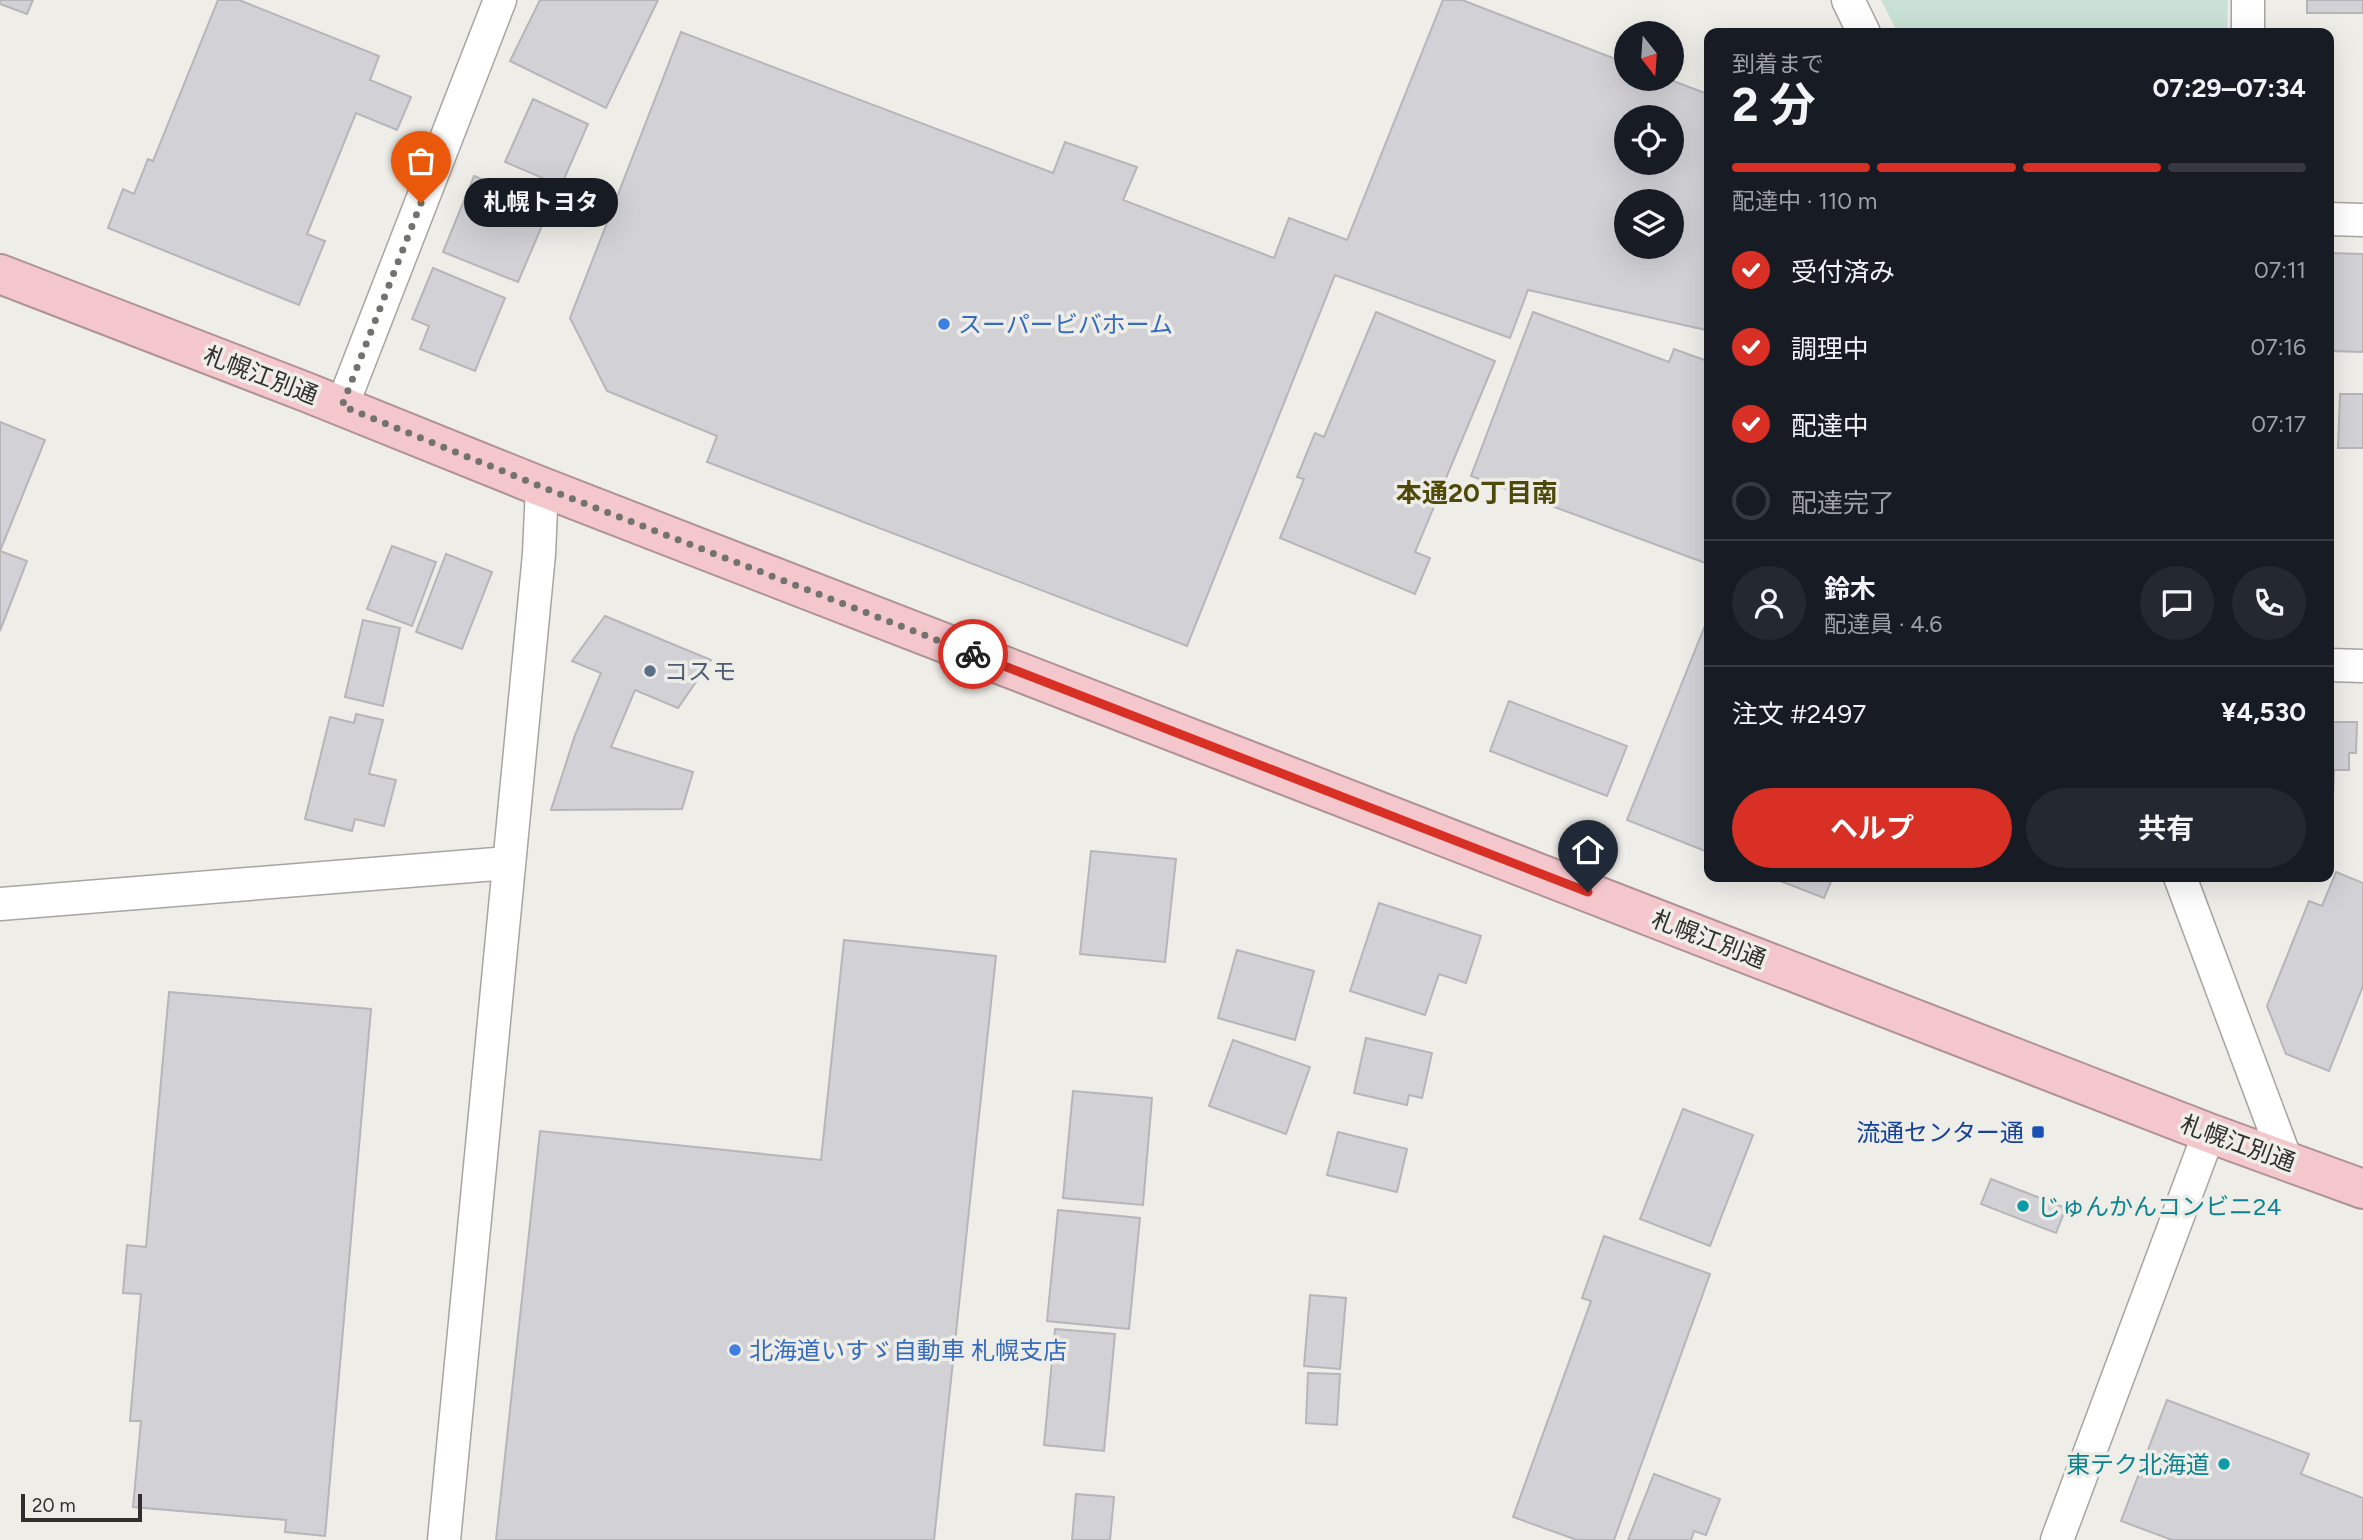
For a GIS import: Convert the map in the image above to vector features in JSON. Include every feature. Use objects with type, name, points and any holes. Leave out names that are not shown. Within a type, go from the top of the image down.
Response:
[{"type":"highway","name":"札幌江別通","points":[[0,274],[2209,1133],[2363,1189]]},
{"type":"street","points":[[342,406],[500,0]]},
{"type":"street","points":[[1848,0],[1862,28]]},
{"type":"street","points":[[2248,0],[2248,28]]},
{"type":"street","points":[[2334,219],[2363,220]]},
{"type":"street","points":[[444,1540],[538,567],[542,487]]},
{"type":"street","points":[[2334,666],[2363,666]]},
{"type":"street","points":[[0,904],[508,863]]},
{"type":"street","points":[[2182,882],[2286,1160]]},
{"type":"street","points":[[2057,1540],[2209,1133]]},
{"type":"green space","points":[[1881,0],[2228,0],[2227,28],[1895,28]]},
{"type":"building","points":[[0,0],[33,0],[27,14],[0,4]]},
{"type":"building","points":[[218,0],[239,0],[379,56],[370,80],[411,97],[397,130],[356,113],[307,234],[325,241],[299,305],[108,228],[123,189],[134,194],[148,159],[153,161]]},
{"type":"building","points":[[540,0],[658,0],[606,108],[510,61]]},
{"type":"building","name":"スーパービバホーム","points":[[1443,0],[1462,0],[1614,58],[1614,91],[1684,91],[1684,85],[1704,93],[1704,330],[1528,290],[1510,338],[1335,275],[1187,646],[707,462],[717,436],[607,391],[570,318],[681,32],[1053,173],[1065,142],[1137,167],[1123,200],[1274,258],[1289,218],[1347,240]]},
{"type":"building","points":[[2307,0],[2363,0],[2363,13],[2307,13]]},
{"type":"building","points":[[533,99],[588,124],[561,186],[505,162]]},
{"type":"building","points":[[474,176],[550,207],[518,282],[443,252]]},
{"type":"building","points":[[2334,253],[2363,254],[2363,352],[2334,351]]},
{"type":"building","points":[[433,268],[505,298],[475,371],[420,349],[429,326],[412,319]]},
{"type":"building","points":[[1376,312],[1495,361],[1415,552],[1430,558],[1415,594],[1280,538],[1304,479],[1297,477],[1315,433],[1324,437]]},
{"type":"building","points":[[1533,312],[1669,362],[1674,349],[1704,360],[1704,563],[1471,476]]},
{"type":"building","points":[[2340,394],[2363,394],[2363,448],[2338,448]]},
{"type":"building","points":[[0,422],[45,440],[0,551]]},
{"type":"building","points":[[392,546],[436,562],[412,626],[367,609]]},
{"type":"building","points":[[0,551],[27,561],[0,631]]},
{"type":"building","points":[[446,554],[492,572],[462,649],[416,632]]},
{"type":"building","points":[[605,616],[711,660],[678,708],[635,690],[611,747],[693,772],[682,809],[551,810],[575,735],[601,673],[572,661]]},
{"type":"building","points":[[363,620],[400,628],[383,706],[345,697]]},
{"type":"building","points":[[1704,628],[1704,851],[1627,820]]},
{"type":"building","points":[[1509,701],[1627,746],[1607,796],[1490,751]]},
{"type":"building","points":[[356,714],[383,720],[369,774],[396,780],[384,826],[355,819],[352,831],[305,819],[330,717],[354,723]]},
{"type":"building","points":[[2334,722],[2357,722],[2356,753],[2349,753],[2349,770],[2334,770]]},
{"type":"building","points":[[1091,851],[1176,859],[1165,962],[1080,954]]},
{"type":"building","points":[[2336,872],[2363,883],[2363,986],[2329,1071],[2286,1054],[2267,1006],[2309,901],[2322,906]]},
{"type":"building","points":[[1783,882],[1831,882],[1824,898]]},
{"type":"building","points":[[1379,903],[1481,936],[1466,983],[1439,974],[1425,1015],[1350,991]]},
{"type":"building","name":"北海道いすゞ自動車 札幌支店","points":[[844,940],[996,956],[934,1540],[496,1540],[540,1131],[821,1160]]},
{"type":"building","points":[[1237,950],[1314,971],[1295,1040],[1218,1018]]},
{"type":"building","points":[[169,992],[371,1009],[325,1536],[285,1532],[286,1520],[133,1507],[141,1421],[130,1421],[141,1294],[123,1293],[127,1245],[146,1247]]},
{"type":"building","points":[[1366,1038],[1432,1053],[1422,1098],[1409,1095],[1407,1105],[1354,1093]]},
{"type":"building","points":[[1233,1040],[1310,1067],[1286,1134],[1209,1106]]},
{"type":"building","points":[[1073,1091],[1152,1098],[1143,1205],[1063,1198]]},
{"type":"building","points":[[1683,1109],[1753,1135],[1710,1246],[1640,1219]]},
{"type":"building","points":[[1338,1132],[1407,1149],[1397,1192],[1327,1175]]},
{"type":"building","name":"じゅんかんコンビニ24","points":[[1991,1179],[2066,1208],[2056,1233],[1981,1204]]},
{"type":"building","points":[[1058,1210],[1140,1218],[1129,1329],[1047,1321]]},
{"type":"building","points":[[1604,1236],[1710,1274],[1614,1540],[1577,1540],[1513,1517],[1591,1301],[1582,1298]]},
{"type":"building","points":[[1310,1295],[1346,1298],[1340,1369],[1304,1366]]},
{"type":"building","points":[[1055,1329],[1115,1334],[1104,1451],[1044,1445]]},
{"type":"building","points":[[1308,1373],[1340,1374],[1337,1425],[1306,1423]]},
{"type":"building","name":"東テク北海道","points":[[2167,1400],[2309,1454],[2301,1474],[2363,1498],[2363,1540],[2172,1540],[2121,1521]]},
{"type":"building","points":[[1654,1474],[1720,1499],[1706,1535],[1694,1531],[1691,1540],[1628,1540]]},
{"type":"building","points":[[1076,1494],[1114,1497],[1110,1540],[1072,1540]]},
{"type":"way so far","points":[[421,203],[342,406],[542,487],[973,654]]},
{"type":"place","name":"札幌トヨタ","points":[[421,203]]},
{"type":"place","name":"スーパービバホーム","points":[[944,324]]},
{"type":"place","name":"コスモ","points":[[650,671]]},
{"type":"place","name":"流通センター通","points":[[2038,1132]]},
{"type":"place","name":"じゅんかんコンビニ24","points":[[2023,1206]]},
{"type":"place","name":"北海道いすゞ自動車 札幌支店","points":[[735,1350]]},
{"type":"place","name":"東テク北海道","points":[[2224,1464]]},
{"type":"district","name":"本通20丁目南","points":[[1477,493]]},
{"type":"route","points":[[973,654],[1588,892]]}]
